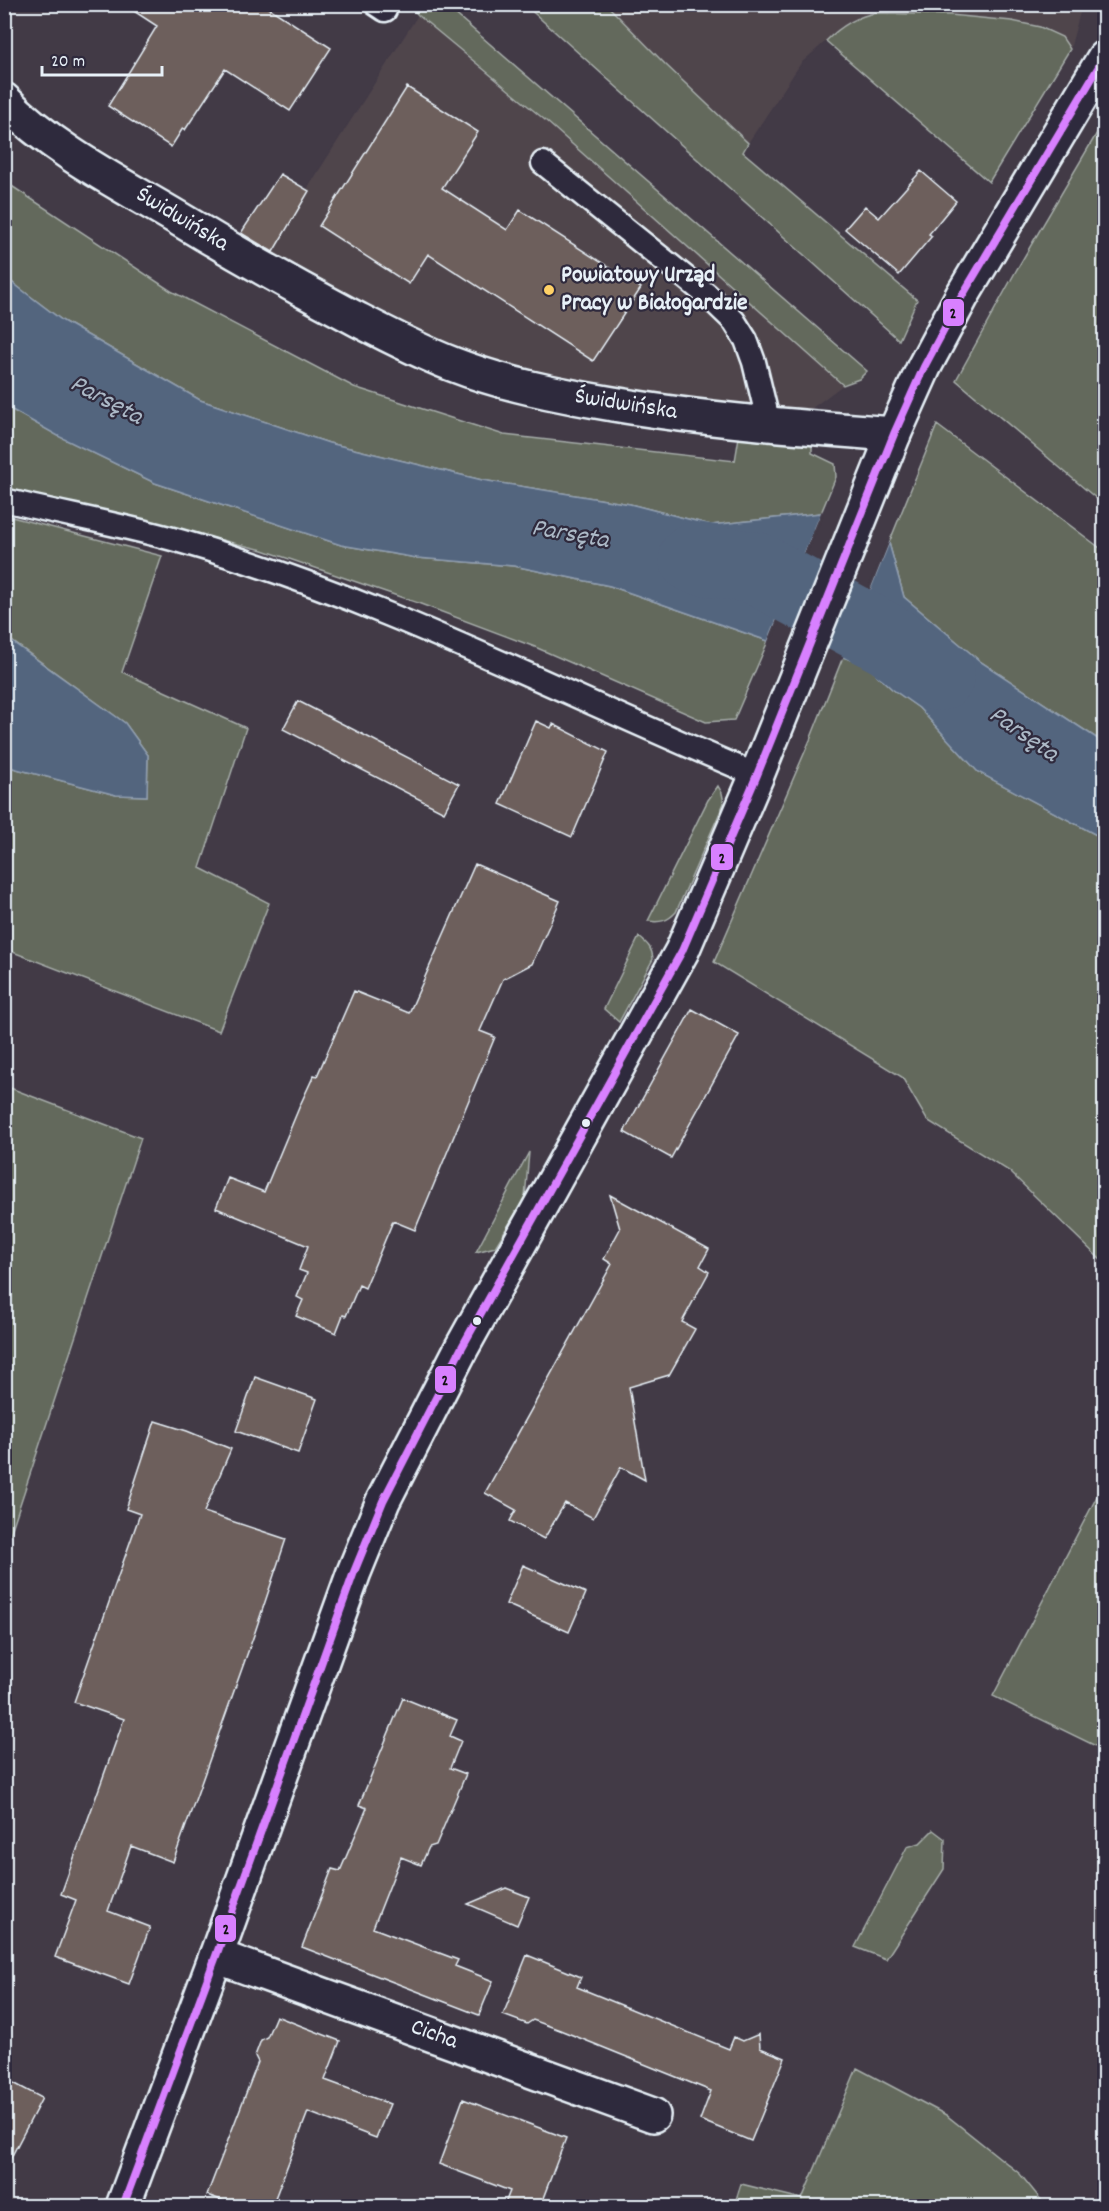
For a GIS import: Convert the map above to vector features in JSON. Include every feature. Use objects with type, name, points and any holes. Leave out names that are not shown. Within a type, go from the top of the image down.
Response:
[{"type":"street","points":[[123,2206],[354,1572],[383,1501],[461,1348],[682,951],[757,775],[870,491],[924,367],[962,296],[1104,58]]},
{"type":"street","name":"Świdwińska","points":[[4,100],[27,123],[67,152],[205,234],[320,300],[396,339],[453,364],[502,381],[573,397],[665,413],[894,434]]},
{"type":"street","name":"Cicha","points":[[216,1956],[653,2115]]},
{"type":"lane","points":[[543,163],[706,294],[734,321],[746,340],[754,362],[769,424]]},
{"type":"lane","points":[[4,500],[189,543],[313,585],[483,654],[757,775]]},
{"type":"shaded area","points":[[607,5],[1082,5],[1070,49],[989,182],[826,41],[801,63],[748,143]]},
{"type":"shaded area","points":[[418,15],[545,120],[843,385],[808,411],[654,398],[515,368],[457,348],[377,311],[272,253],[286,231],[304,194]]},
{"type":"green space","points":[[409,5],[445,5],[867,371],[859,379],[843,385],[545,120],[418,15]]},
{"type":"green space","points":[[525,5],[607,5],[748,143],[743,152],[917,300],[899,340]]},
{"type":"green space","points":[[876,13],[950,15],[1012,21],[1040,27],[1062,37],[1070,49],[989,182],[826,41],[849,23]]},
{"type":"green space","points":[[1104,121],[1104,505],[956,380],[1017,269]]},
{"type":"green space","points":[[4,181],[171,291],[354,387],[504,435],[735,461],[739,437],[812,442],[812,453],[835,464],[836,477],[821,513],[711,525],[630,504],[482,480],[329,443],[200,400],[63,321],[5,277]]},
{"type":"green space","points":[[5,406],[61,437],[155,483],[341,545],[417,558],[514,566],[610,586],[768,641],[734,720],[706,722],[535,647],[418,603],[263,550],[5,488]]},
{"type":"green space","points":[[937,425],[1104,551],[1104,743],[981,662],[904,597],[889,543]]},
{"type":"green space","points":[[4,515],[162,556],[122,672],[246,728],[200,868],[269,903],[219,1031],[5,949],[5,766],[116,795],[147,796],[148,755],[125,723],[5,636]]},
{"type":"green space","points":[[843,657],[866,665],[892,689],[919,708],[978,772],[1104,839],[1104,1263],[1009,1171],[927,1120],[902,1077],[714,962],[810,740]]},
{"type":"green space","points":[[718,786],[724,803],[676,912],[664,921],[648,921],[708,800]]},
{"type":"green space","points":[[639,937],[649,946],[653,959],[619,1022],[604,1009]]},
{"type":"green space","points":[[5,1086],[141,1138],[5,1550]]},
{"type":"green space","points":[[529,1152],[525,1198],[495,1247],[476,1252]]},
{"type":"green space","points":[[1104,1483],[1104,1750],[993,1696]]},
{"type":"green space","points":[[933,1830],[945,1839],[944,1869],[886,1959],[855,1947],[907,1847],[920,1843]]},
{"type":"green space","points":[[857,2068],[946,2115],[1020,2174],[1046,2206],[734,2206],[741,2184],[802,2199]]},
{"type":"water","points":[[5,277],[63,321],[200,400],[329,443],[482,480],[630,504],[711,525],[821,513],[768,641],[610,586],[514,566],[417,558],[341,545],[155,483],[60,437],[5,406]]},
{"type":"water","points":[[889,543],[904,597],[981,662],[1104,743],[1104,839],[978,772],[919,708],[892,689],[866,665],[843,657]]},
{"type":"water","points":[[4,636],[125,723],[148,755],[147,796],[116,795],[5,766]]},
{"type":"pier","points":[[822,510],[823,514],[771,642],[767,644]]},
{"type":"pier","points":[[888,540],[890,540],[842,660],[840,656]]},
{"type":"building","points":[[123,4],[263,4],[331,48],[290,111],[225,69],[185,130],[183,128],[171,147],[108,106],[157,26]]},
{"type":"building","points":[[407,87],[478,132],[442,188],[507,230],[520,210],[641,288],[593,361],[428,254],[409,284],[319,226]]},
{"type":"building","points":[[921,171],[956,201],[929,234],[932,236],[899,275],[845,229],[865,206],[879,218]]},
{"type":"building","points":[[280,174],[309,191],[273,252],[241,233]]},
{"type":"building","points":[[298,701],[459,784],[444,812],[283,729]]},
{"type":"building","points":[[536,721],[551,728],[553,724],[608,752],[572,837],[500,804]]},
{"type":"building","points":[[475,864],[560,901],[532,964],[503,979],[480,1031],[495,1037],[415,1230],[393,1221],[365,1288],[359,1285],[336,1333],[296,1316],[303,1300],[297,1297],[307,1273],[299,1270],[308,1246],[216,1208],[228,1178],[264,1192],[301,1103],[314,1075],[317,1076],[354,991],[409,1013]]},
{"type":"building","points":[[692,1009],[739,1035],[671,1158],[624,1132]]},
{"type":"building","points":[[610,1195],[709,1249],[700,1266],[709,1272],[682,1322],[695,1329],[669,1375],[629,1387],[645,1480],[621,1467],[593,1518],[565,1503],[544,1539],[510,1521],[516,1510],[485,1493],[612,1264],[604,1259],[620,1229]]},
{"type":"building","points":[[255,1377],[317,1399],[298,1453],[236,1431]]},
{"type":"building","points":[[155,1421],[231,1449],[204,1512],[286,1539],[173,1862],[131,1846],[108,1911],[150,1927],[129,1984],[55,1957],[76,1900],[61,1894],[124,1719],[74,1702],[140,1514],[126,1509]]},
{"type":"building","points":[[523,1565],[586,1593],[569,1632],[506,1604]]},
{"type":"building","points":[[403,1698],[457,1720],[450,1736],[461,1741],[450,1768],[466,1774],[436,1845],[429,1847],[421,1865],[401,1857],[373,1928],[458,1960],[455,1966],[493,1981],[479,2015],[302,1947],[332,1869],[340,1871],[367,1808],[359,1805]]},
{"type":"building","points":[[506,1888],[529,1897],[517,1925],[468,1904]]},
{"type":"building","points":[[527,1955],[581,1977],[577,1987],[729,2049],[734,2037],[743,2041],[759,2034],[760,2048],[785,2058],[751,2141],[700,2120],[711,2091],[533,2020],[527,2024],[503,2015]]},
{"type":"building","points":[[276,2016],[340,2041],[325,2080],[390,2104],[376,2138],[308,2112],[272,2206],[238,2206],[207,2195],[258,2062],[255,2056],[261,2040],[267,2037]]},
{"type":"building","points":[[4,2078],[42,2098],[4,2171]]},
{"type":"building","points":[[463,2099],[566,2138],[540,2206],[504,2206],[510,2191],[439,2164]]},
{"type":"waterway","name":"Parsęta","points":[[695,558],[756,568],[890,641],[939,675]]},
{"type":"transit line","name":"2","points":[[123,2206],[354,1572],[383,1501],[461,1349],[682,951],[757,775],[894,434],[924,367],[962,296],[1104,58]]},
{"type":"place","name":"Powiatowy Urząd Pracy w Białogardzie","points":[[549,290]]}]
